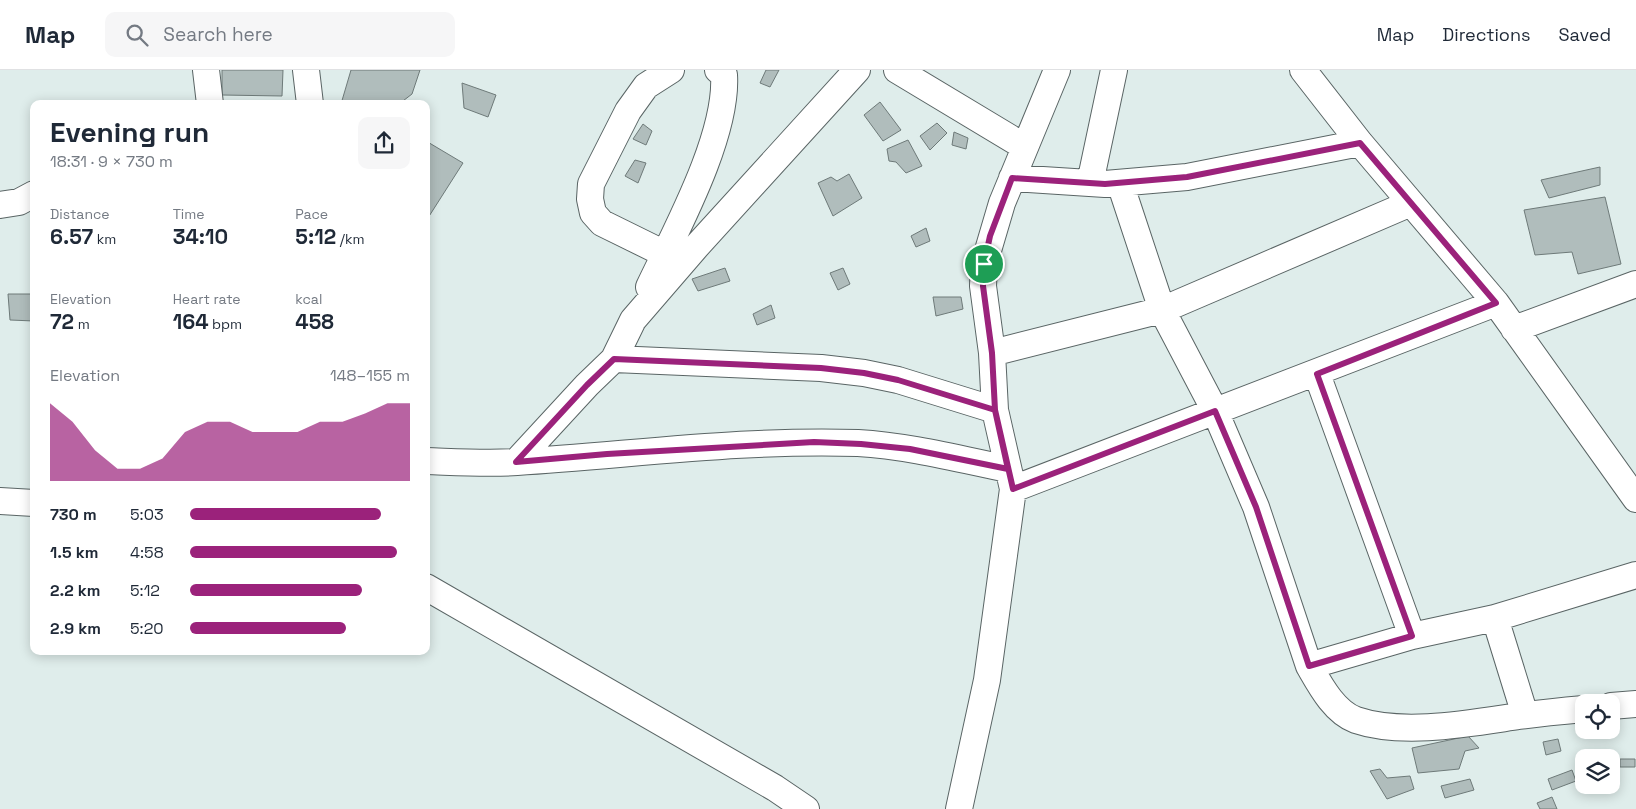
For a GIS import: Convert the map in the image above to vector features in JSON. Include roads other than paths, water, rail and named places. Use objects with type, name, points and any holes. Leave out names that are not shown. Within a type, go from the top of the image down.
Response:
[{"type":"street","points":[[306,70],[310,100]]},
{"type":"street","points":[[665,254],[602,223],[593,213],[590,199],[591,184],[628,111],[646,86],[671,70]]},
{"type":"street","points":[[516,462],[587,385],[614,359],[665,254],[708,156],[724,87],[724,75],[718,70]]},
{"type":"street","points":[[633,320],[696,246],[857,70]]},
{"type":"street","points":[[897,70],[1025,147]]},
{"type":"street","points":[[959,809],[987,680],[1010,479],[995,410],[992,353],[983,286],[984,264],[990,236],[1057,70]]},
{"type":"street","points":[[1090,183],[1114,70]]},
{"type":"street","points":[[1303,70],[1360,143],[1496,303],[1636,499]]},
{"type":"street","points":[[1012,178],[1120,183],[1187,177],[1360,143]]},
{"type":"street","points":[[1120,183],[1162,310],[1215,411],[1256,507],[1309,666],[1324,691],[1338,708],[1355,719],[1374,724],[1444,727],[1575,710]]},
{"type":"street","points":[[0,205],[19,202],[30,196]]},
{"type":"street","points":[[992,353],[1162,310],[1411,203]]},
{"type":"street","points":[[1514,329],[1636,284]]},
{"type":"street","points":[[430,461],[516,462],[607,454],[814,442],[910,449],[1010,479],[1215,411],[1317,374],[1496,303]]},
{"type":"street","points":[[614,359],[821,368],[864,373],[898,380],[995,410]]},
{"type":"street","points":[[1317,374],[1412,636]]},
{"type":"street","points":[[0,501],[30,504]]},
{"type":"street","points":[[1309,666],[1412,636],[1495,618],[1636,575]]},
{"type":"street","points":[[430,590],[775,788],[806,809]]},
{"type":"street","points":[[1495,618],[1525,715]]},
{"type":"street","points":[[1620,705],[1636,704]]}]
